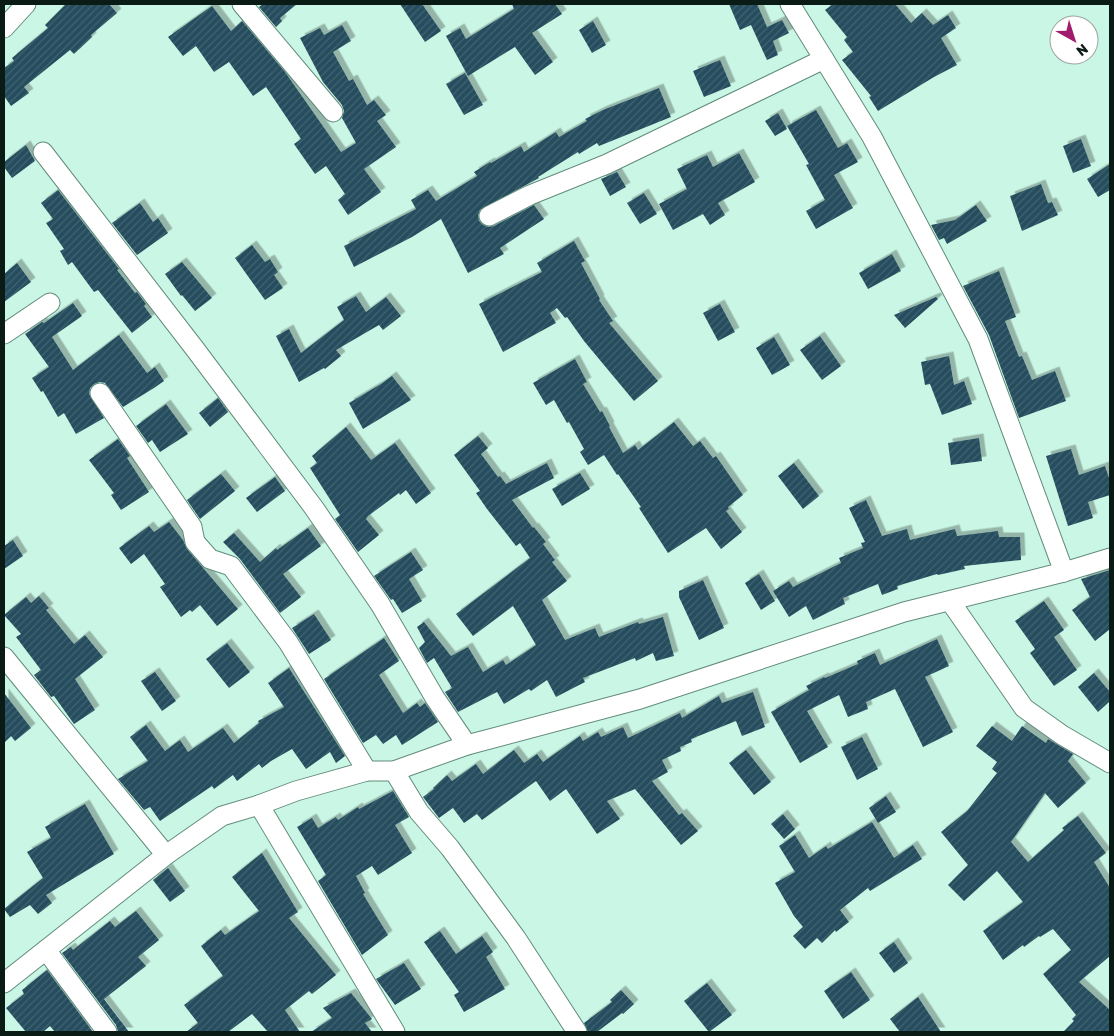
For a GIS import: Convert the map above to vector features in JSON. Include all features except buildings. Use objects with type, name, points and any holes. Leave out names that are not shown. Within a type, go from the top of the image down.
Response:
[{"type":"street","points":[[4,28],[26,4]]},
{"type":"street","points":[[242,4],[333,112]]},
{"type":"street","points":[[790,4],[872,137],[978,339],[1064,572]]},
{"type":"street","points":[[489,216],[530,195],[607,164],[824,59]]},
{"type":"street","points":[[43,152],[314,508],[380,604],[435,698],[467,745]]},
{"type":"street","points":[[4,334],[50,304]]},
{"type":"street","points":[[100,393],[192,527],[195,542],[210,560],[232,566],[288,642],[367,772]]},
{"type":"street","points":[[4,983],[166,855],[222,816],[259,805],[296,790],[367,772],[394,771],[467,745],[640,699],[904,612],[1064,572],[1110,558]]},
{"type":"street","points":[[950,601],[1024,708],[1062,735],[1110,763]]},
{"type":"street","points":[[4,657],[166,855]]},
{"type":"street","points":[[394,771],[419,812],[450,848],[516,938],[577,1032]]},
{"type":"street","points":[[259,805],[395,1032]]},
{"type":"street","points":[[46,950],[107,1032]]}]
